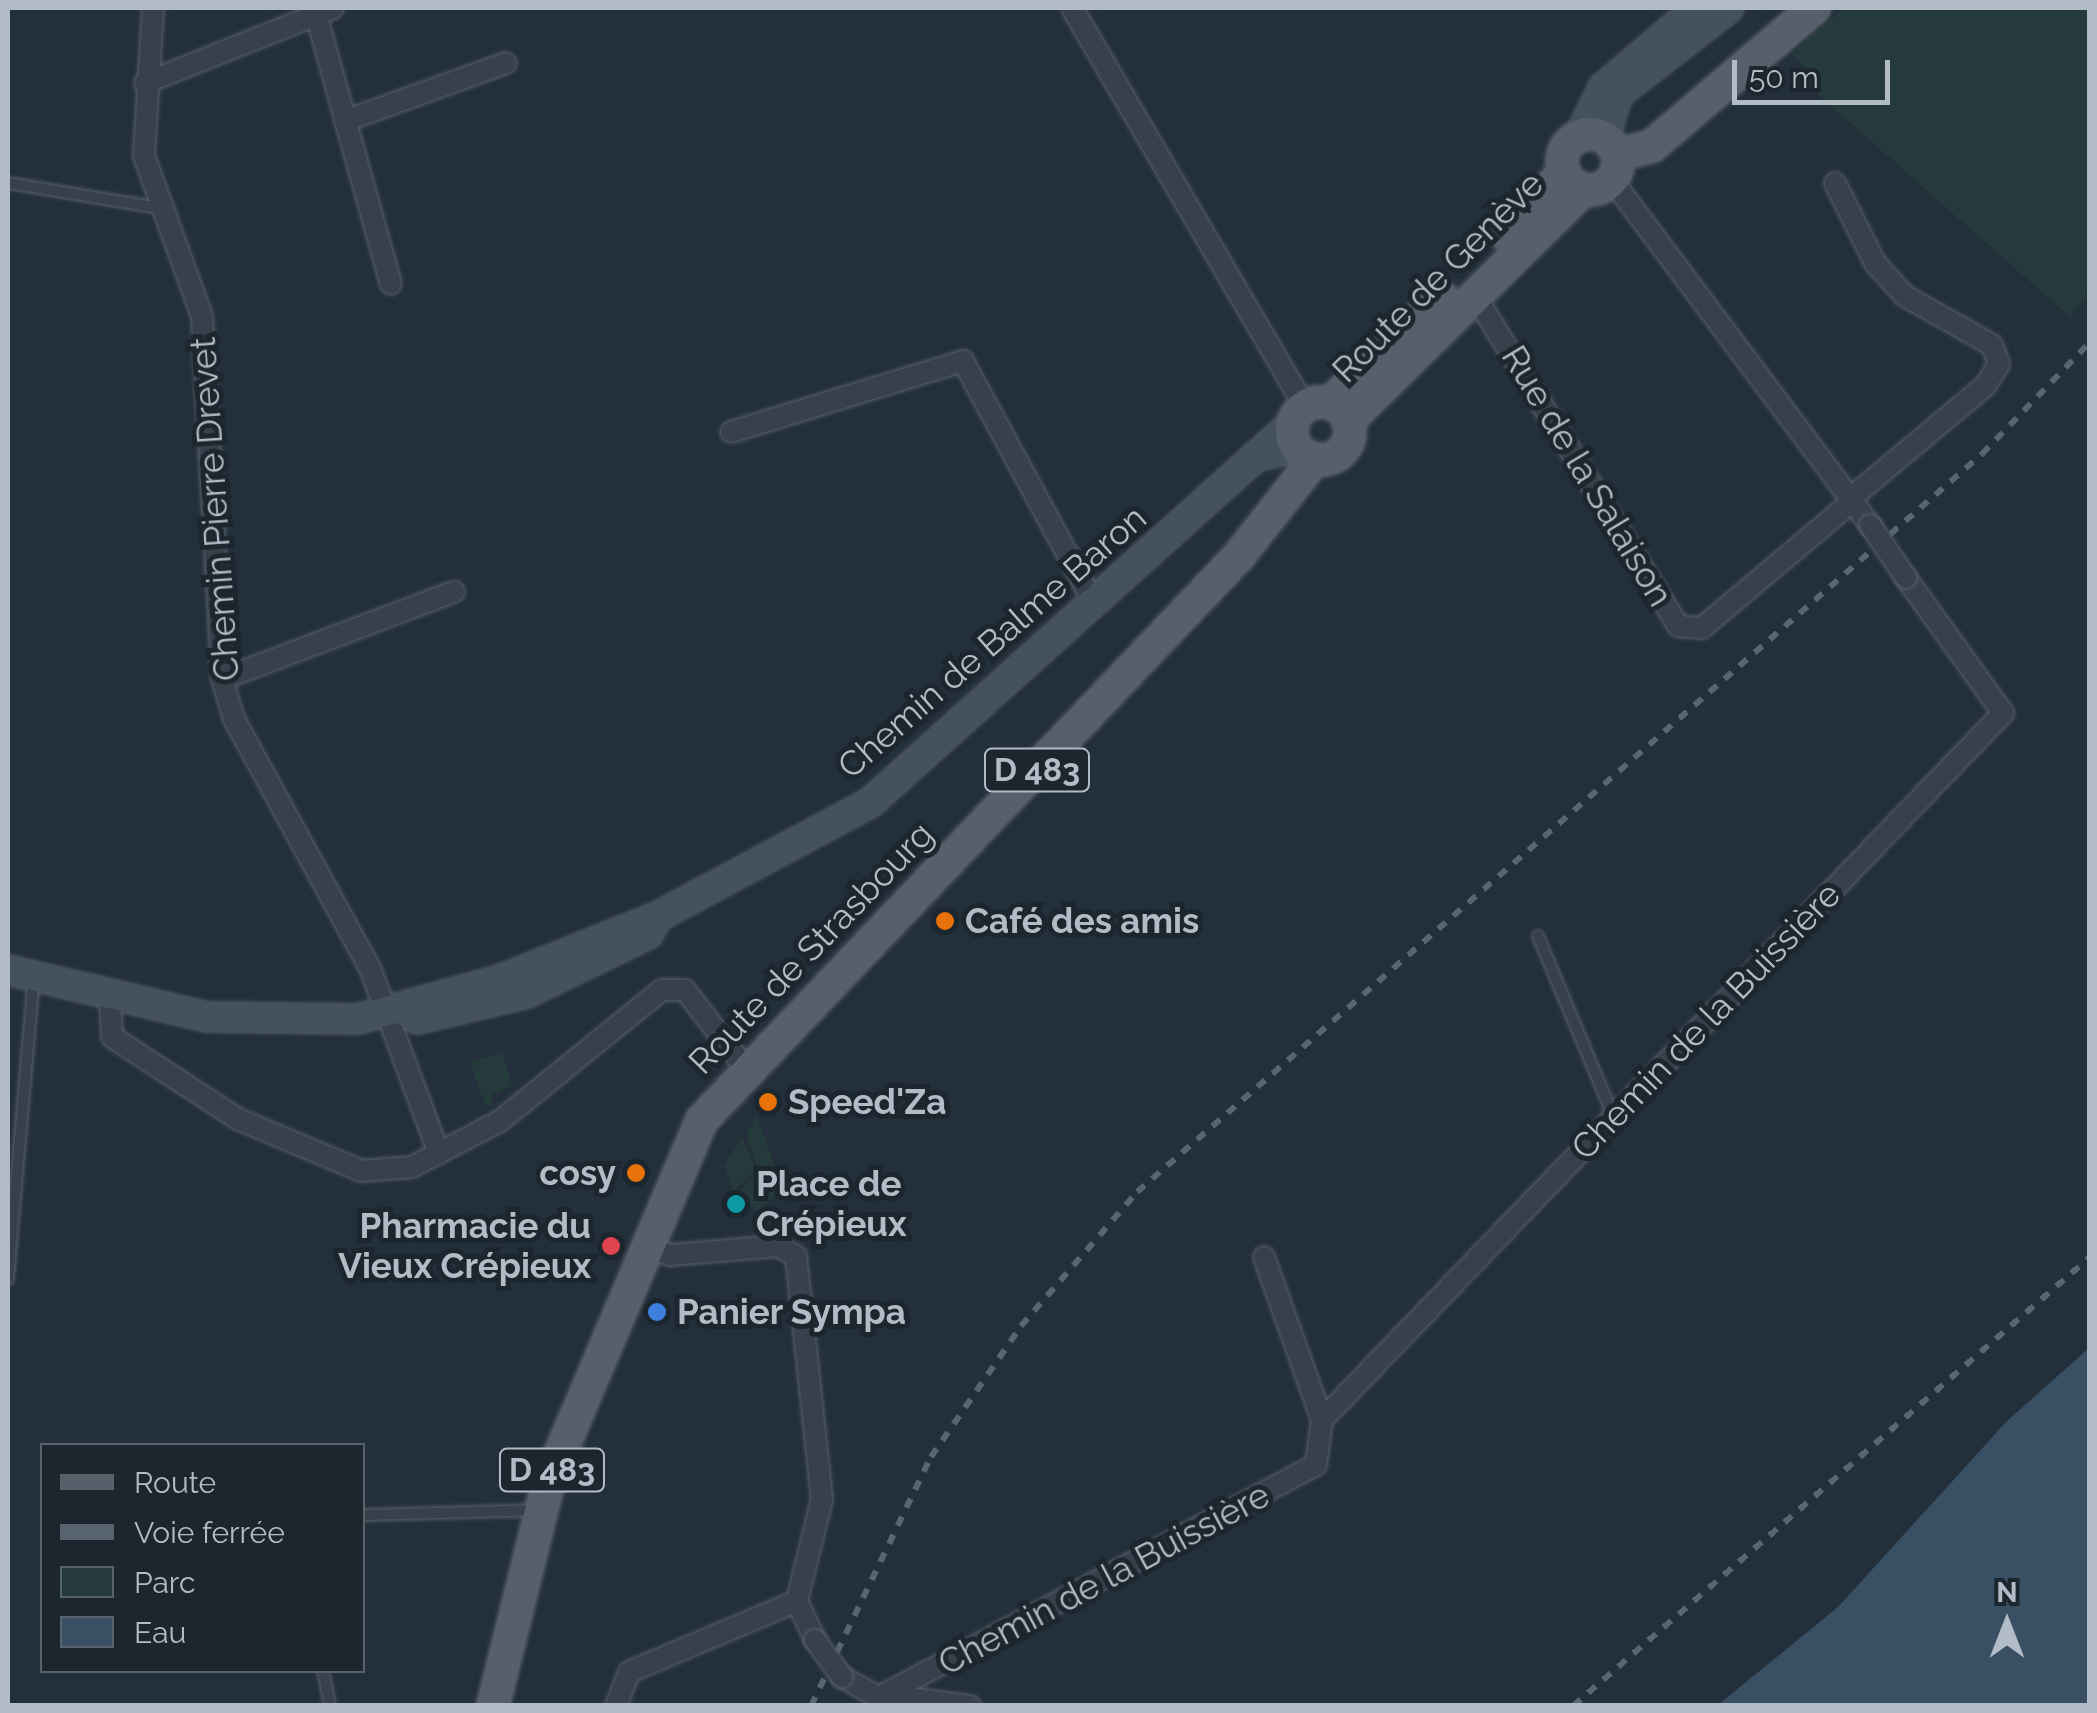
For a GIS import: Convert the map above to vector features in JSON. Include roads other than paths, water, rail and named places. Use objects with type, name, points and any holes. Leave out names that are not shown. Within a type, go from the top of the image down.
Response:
[{"type":"main road","name":"Route de Genève","points":[[1315,427],[1593,162],[1652,146],[1814,8]]},
{"type":"main road","name":"Route de Genève","points":[[1315,427],[1474,294],[1593,162]]},
{"type":"main road","name":"Route de Strasbourg","points":[[493,1706],[539,1510],[644,1246],[696,1131],[745,1068],[1238,558],[1315,427]]},
{"type":"street","name":"Chemin Pierre Drevet","points":[[153,8],[144,156],[159,208],[202,316],[222,679],[394,1012],[439,1154]]},
{"type":"street","points":[[1072,8],[1315,427]]},
{"type":"street","points":[[1593,162],[1602,88],[1697,8]]},
{"type":"street","name":"D 483","points":[[1593,162],[1618,94],[1729,8]]},
{"type":"street","points":[[146,83],[324,11],[345,121],[391,284]]},
{"type":"street","points":[[345,121],[506,63]]},
{"type":"street","name":"Chemin de la Buissière","points":[[876,1700],[1316,1465],[1322,1420],[2003,713],[1852,500],[1593,162]]},
{"type":"street","points":[[1835,183],[1875,263],[1906,296],[1992,346],[1999,364],[1985,386],[1852,500]]},
{"type":"street","name":"Rue de la Salaison","points":[[1474,294],[1678,626],[1702,628],[1852,500]]},
{"type":"street","points":[[731,432],[963,360],[1095,606]]},
{"type":"street","name":"Chemin de Balme Baron","points":[[21,974],[110,997],[246,1021],[394,1012],[657,917],[870,803],[1095,606],[1255,457],[1315,427]]},
{"type":"street","points":[[222,679],[454,592]]},
{"type":"street","points":[[110,997],[112,1037],[300,1152],[362,1171],[439,1154],[549,1088],[662,990],[685,990],[745,1068]]},
{"type":"street","points":[[644,1246],[670,1255],[778,1246],[796,1256],[822,1498],[797,1601],[815,1640],[842,1676],[876,1700],[970,1706]]},
{"type":"street","points":[[1264,1257],[1322,1420]]},
{"type":"street","points":[[616,1706],[629,1672],[797,1601]]},
{"type":"lane","points":[[8,183],[159,208]]},
{"type":"lane","points":[[1538,936],[1614,1118]]},
{"type":"lane","points":[[8,1279],[21,974]]},
{"type":"lane","points":[[365,1515],[539,1510]]},
{"type":"lane","points":[[324,1673],[330,1706]]},
{"type":"water","points":[[2089,1348],[2089,1705],[1718,1705],[1838,1607],[2006,1422]]},
{"type":"railway","points":[[811,1706],[931,1457],[1021,1326],[1137,1192],[1982,454],[2090,342]]},
{"type":"railway","points":[[1573,1706],[2090,1257]]},
{"type":"place","name":"Café des amis","points":[[945,921]]},
{"type":"place","name":"Speed'Za","points":[[768,1102]]},
{"type":"place","name":"cosy","points":[[636,1173]]},
{"type":"place","name":"Place de Crépieux","points":[[736,1204]]},
{"type":"place","name":"Pharmacie du Vieux Crépieux","points":[[611,1246]]},
{"type":"place","name":"Panier Sympa","points":[[657,1312]]}]
